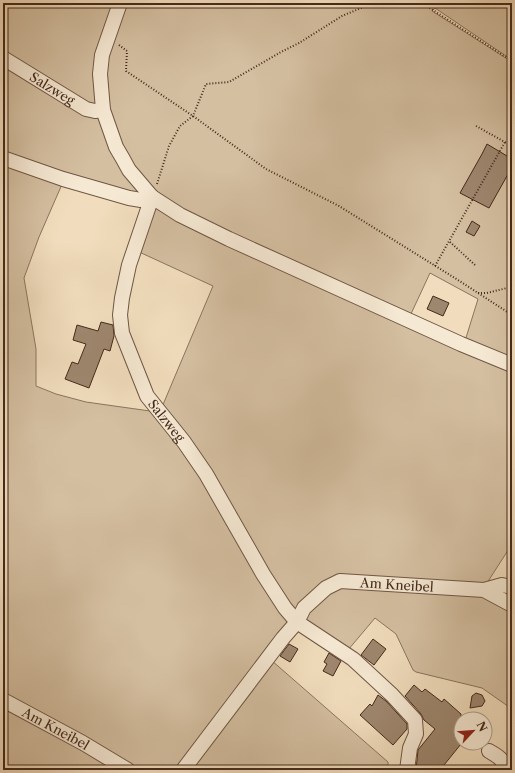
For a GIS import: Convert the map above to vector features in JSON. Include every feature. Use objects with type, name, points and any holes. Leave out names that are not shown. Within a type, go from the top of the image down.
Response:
[{"type":"street","points":[[120,3],[102,55],[100,74],[103,110],[122,159],[129,170],[152,197],[180,215],[229,239],[461,344],[512,365]]},
{"type":"street","name":"Salzweg","points":[[3,58],[86,109],[95,111],[103,110]]},
{"type":"street","points":[[3,158],[63,179],[129,198],[141,200],[152,197]]},
{"type":"street","name":"Salzweg","points":[[152,197],[129,265],[120,315],[122,333],[147,396],[184,442],[206,474],[263,574],[285,608],[297,622]]},
{"type":"street","name":"Am Kneibel","points":[[185,769],[283,638],[297,622],[304,608],[326,588],[340,581],[484,590],[512,605]]},
{"type":"street","points":[[484,590],[502,585],[512,587]]},
{"type":"street","points":[[297,622],[353,659],[392,695],[415,720],[416,734],[410,748],[407,770]]},
{"type":"street","name":"Am Kneibel","points":[[3,700],[83,743],[128,770]]},
{"type":"street","points":[[489,751],[502,760],[504,770]]},
{"type":"path","points":[[152,197],[169,146],[180,126],[193,116],[206,84],[228,82],[299,43],[342,16],[373,3]]},
{"type":"path","points":[[422,3],[512,61]]},
{"type":"path","points":[[108,37],[127,51],[126,71],[193,116],[266,169],[339,206],[512,315]]},
{"type":"path","points":[[476,126],[512,146]]},
{"type":"path","points":[[509,144],[512,139]]},
{"type":"path","points":[[435,266],[450,242],[505,142]]},
{"type":"path","points":[[450,242],[475,265]]},
{"type":"path","points":[[477,293],[487,293],[507,288]]},
{"type":"shaded area","points":[[3,3],[117,3],[120,23],[127,3],[512,3],[512,60],[435,8],[432,11],[512,62],[512,361],[465,341],[478,299],[430,273],[410,316],[151,196],[120,146],[108,107],[87,108],[3,57]]},
{"type":"shaded area","points":[[3,60],[104,121],[144,195],[3,157]]},
{"type":"shaded area","points":[[3,161],[63,182],[39,237],[24,278],[36,349],[36,386],[56,394],[86,402],[150,411],[162,407],[213,286],[137,251],[155,208],[273,265],[512,370],[512,544],[487,583],[339,577],[181,765],[172,770],[3,770]]},
{"type":"shaded area","points":[[343,584],[486,595],[512,610],[512,709],[482,688],[416,672],[413,670],[396,634],[375,618],[348,650],[308,622],[306,619],[313,606]]},
{"type":"shaded area","points":[[271,660],[388,762],[388,770],[199,770],[192,763]]},
{"type":"building","points":[[487,144],[512,159],[512,167],[489,208],[460,193]]},
{"type":"building","points":[[472,221],[480,226],[474,236],[466,232]]},
{"type":"building","points":[[433,296],[449,303],[443,316],[427,309]]},
{"type":"building","points":[[101,322],[113,325],[114,336],[110,351],[104,349],[89,388],[65,379],[72,362],[78,364],[86,344],[73,340],[77,325],[98,331]]},
{"type":"building","points":[[373,639],[386,649],[374,665],[361,655]]},
{"type":"building","points":[[289,644],[298,649],[290,662],[280,656]]},
{"type":"building","points":[[329,653],[341,661],[333,676],[323,671],[327,664],[324,662]]},
{"type":"building","points":[[414,685],[422,692],[425,689],[442,702],[444,699],[458,711],[453,711],[453,751],[455,751],[440,770],[416,770],[418,750],[435,729],[424,720],[421,714],[405,696]]},
{"type":"building","points":[[476,693],[482,695],[485,701],[482,706],[470,708],[472,696]]},
{"type":"building","points":[[378,695],[386,701],[407,724],[407,729],[393,745],[360,715],[370,704],[372,706]]}]
